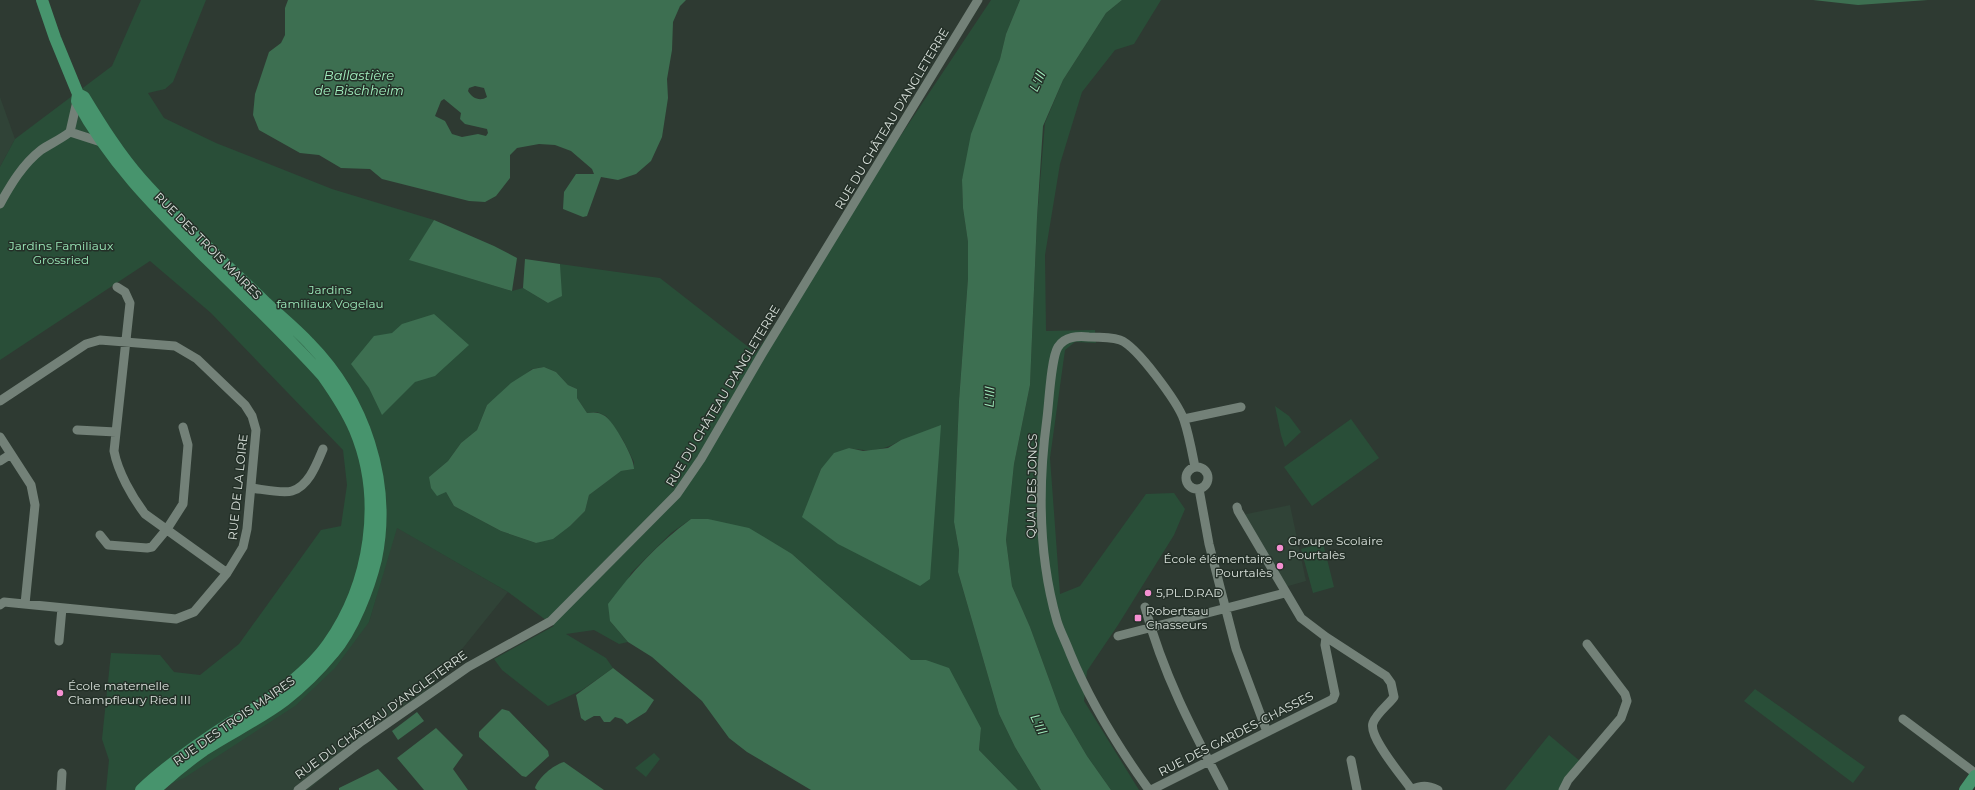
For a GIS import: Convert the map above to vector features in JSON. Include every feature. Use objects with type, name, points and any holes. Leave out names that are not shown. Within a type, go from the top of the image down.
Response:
[{"type":"main road","name":"RUE DES TROIS MAIRES","points":[[42,0],[77,98],[84,97],[101,142],[123,173],[323,376],[338,396],[356,431],[368,476],[371,523],[368,548],[361,576],[344,618],[328,644],[304,671],[280,692],[198,744],[161,771],[141,790]]},
{"type":"main road","name":"RUE DES TROIS MAIRES","points":[[92,119],[140,178],[309,343],[333,372],[344,387],[364,424],[378,480],[380,513],[378,545],[373,572],[363,599],[336,650],[312,677],[283,701],[203,751],[155,790]]},
{"type":"main road","points":[[1965,790],[1975,775]]},
{"type":"street","name":"RUE DU CHÂTEAU D'ANGLETERRE","points":[[298,790],[362,741],[468,667],[551,621],[677,494],[701,459],[762,354],[978,0]]},
{"type":"street","points":[[71,131],[77,98]]},
{"type":"street","points":[[0,204],[12,182],[40,151],[92,119]]},
{"type":"street","points":[[71,131],[101,142]]},
{"type":"street","points":[[117,287],[125,292],[130,303],[114,451],[116,461],[139,506],[145,514],[227,573]]},
{"type":"street","name":"QUAI DES JONCS","points":[[1150,790],[1121,751],[1080,678],[1057,622],[1044,559],[1041,517],[1044,439],[1054,361],[1058,347],[1066,339],[1074,336],[1121,340],[1145,362],[1154,373],[1172,398],[1184,420]]},
{"type":"street","name":"RUE DE LA LOIRE","points":[[0,401],[86,344],[100,340],[175,346],[197,359],[245,405],[252,416],[256,430],[251,488],[243,547],[227,573],[194,612],[176,619],[4,602],[0,605]]},
{"type":"street","points":[[1195,467],[1184,420],[1241,407]]},
{"type":"street","points":[[100,536],[108,545],[146,548],[152,547],[167,529],[183,504],[188,445],[183,427]]},
{"type":"street","points":[[77,430],[116,432]]},
{"type":"street","points":[[0,437],[31,485],[35,505],[25,604]]},
{"type":"street","points":[[251,488],[291,492],[300,487],[314,470],[323,449]]},
{"type":"street","points":[[0,461],[10,454]]},
{"type":"street","points":[[1195,467],[1202,468],[1208,476],[1206,483],[1199,489],[1192,488],[1186,480],[1187,473],[1195,467]]},
{"type":"street","points":[[1199,489],[1209,544],[1236,649],[1267,732]]},
{"type":"street","points":[[1237,507],[1285,593],[1301,618],[1326,637],[1376,668],[1391,683],[1394,697],[1376,718],[1372,730],[1383,751],[1411,790],[1421,785],[1427,785],[1438,790]]},
{"type":"street","points":[[1118,636],[1150,626],[1285,593]]},
{"type":"street","points":[[59,641],[62,608]]},
{"type":"street","points":[[1145,608],[1168,677],[1185,717],[1224,790]]},
{"type":"street","name":"RUE DES GARDES-CHASSES","points":[[1150,790],[1333,699],[1335,694],[1325,645],[1326,637]]},
{"type":"street","points":[[1564,789],[1568,780],[1621,718],[1627,701],[1625,694],[1587,644]]},
{"type":"street","points":[[1903,719],[1975,775]]},
{"type":"street","points":[[1351,760],[1357,790]]},
{"type":"street","points":[[61,790],[62,773]]},
{"type":"shaded area","points":[[0,97],[15,139],[0,167]]},
{"type":"shaded area","name":"Groupe Scolaire Pourtalès","points":[[1290,505],[1306,581],[1285,587],[1242,515]]},
{"type":"shaded area","points":[[396,527],[508,592],[433,685],[308,790],[157,790],[369,622]]},
{"type":"green space","points":[[141,0],[206,0],[173,82],[165,89],[148,93],[164,118],[216,143],[332,189],[434,220],[410,260],[512,291],[523,288],[548,303],[561,296],[560,264],[660,278],[756,353],[991,0],[1020,0],[1006,34],[1000,59],[962,180],[963,208],[968,242],[968,278],[959,401],[954,522],[959,550],[958,572],[999,714],[1015,747],[1041,790],[1018,790],[979,750],[981,728],[926,660],[911,660],[792,554],[691,519],[671,533],[631,573],[610,621],[628,642],[619,644],[594,630],[566,634],[606,658],[613,668],[582,690],[548,706],[502,670],[494,659],[554,626],[508,592],[397,528],[369,622],[335,668],[295,706],[184,778],[157,790],[106,790],[109,760],[102,739],[111,653],[160,655],[174,672],[200,675],[239,644],[321,530],[341,526],[347,485],[343,450],[211,313],[150,261],[0,360],[0,167],[15,139],[112,66]],"holes":[[[544,367],[556,372],[568,385],[577,389],[577,398],[587,413],[597,412],[606,416],[623,440],[634,462],[634,469],[621,471],[589,495],[585,511],[570,526],[536,543],[501,531],[454,506],[446,492],[429,477],[448,461],[461,443],[477,430],[487,405],[532,369]],[[901,440],[920,586],[817,480],[821,469],[849,448],[876,450]]]},
{"type":"green space","points":[[1122,0],[1161,0],[1134,44],[1115,50],[1082,92],[1060,164],[1045,255],[1046,331],[1095,330],[1096,343],[1075,342],[1065,350],[1050,458],[1060,594],[1080,586],[1146,494],[1174,493],[1185,509],[1174,535],[1118,625],[1087,671],[1084,701],[1139,790],[1111,790],[1087,756],[1061,712],[1030,627],[1012,586],[1006,540],[1014,464],[1030,385],[1037,218],[1045,123],[1063,80],[1106,13]]},
{"type":"green space","points":[[1275,406],[1289,416],[1301,432],[1285,447],[1281,435]]},
{"type":"green space","points":[[1351,419],[1379,458],[1312,506],[1284,467]]},
{"type":"green space","points":[[1323,543],[1334,587],[1313,593],[1301,549]]},
{"type":"green space","points":[[1755,689],[1865,767],[1853,783],[1744,701]]},
{"type":"green space","points":[[1549,735],[1581,762],[1560,790],[1505,790]]},
{"type":"green space","points":[[654,753],[660,759],[646,777],[635,768]]},
{"type":"water","name":"Ballastière de Bischheim","points":[[288,0],[686,0],[680,6],[673,22],[672,50],[667,79],[668,98],[662,137],[651,161],[636,174],[618,180],[601,177],[587,216],[583,217],[563,209],[564,192],[576,174],[594,174],[592,169],[571,151],[555,145],[539,144],[517,148],[510,155],[510,178],[496,196],[485,202],[469,201],[382,179],[370,169],[341,168],[319,155],[300,153],[259,130],[253,115],[255,94],[269,52],[281,43],[285,35],[285,8]],"holes":[[[475,86],[484,88],[487,97],[479,99],[472,96],[468,91],[469,88]],[[444,99],[461,113],[460,119],[465,124],[487,129],[488,133],[486,136],[478,134],[462,137],[452,134],[445,121],[435,116],[441,101]]]},
{"type":"water","name":"L'Ill","points":[[1020,0],[1122,0],[1106,13],[1063,80],[1043,126],[1037,218],[1030,385],[1014,464],[1006,540],[1012,586],[1030,627],[1061,712],[1087,756],[1111,790],[1041,790],[1015,747],[999,714],[958,572],[959,550],[954,522],[959,401],[968,278],[968,242],[963,208],[962,180],[971,134],[1000,59],[1006,34]]},
{"type":"water","points":[[1813,0],[1928,0],[1858,5]]},
{"type":"water","points":[[434,220],[494,246],[517,258],[512,291],[409,260]]},
{"type":"water","points":[[525,259],[560,264],[562,296],[548,303],[523,288]]},
{"type":"water","points":[[434,314],[469,345],[435,376],[415,382],[382,415],[369,388],[351,364],[374,336],[392,333],[402,324]]},
{"type":"water","points":[[544,367],[556,372],[568,385],[577,389],[577,398],[587,413],[599,413],[609,420],[628,449],[634,469],[621,471],[589,495],[585,511],[570,526],[553,539],[536,543],[501,531],[454,506],[446,492],[437,496],[431,488],[429,477],[448,461],[461,443],[477,430],[487,405],[511,383],[533,369]]},
{"type":"water","points":[[941,425],[930,579],[920,586],[838,544],[802,517],[821,469],[834,453],[849,448],[863,451],[888,448],[901,440]]},
{"type":"water","points":[[691,519],[708,519],[749,528],[792,554],[911,660],[926,660],[949,668],[981,728],[979,750],[1018,790],[811,790],[747,752],[729,738],[702,701],[652,657],[628,642],[610,621],[608,604],[617,592],[636,569],[667,538]]},
{"type":"water","points":[[613,668],[654,700],[646,712],[627,724],[622,719],[615,717],[610,722],[604,722],[600,716],[594,716],[585,721],[581,718],[576,695]]},
{"type":"water","points":[[502,709],[509,711],[548,751],[549,756],[526,777],[522,776],[479,737],[479,732]]},
{"type":"water","points":[[417,712],[424,721],[398,740],[392,731]]},
{"type":"water","points":[[436,728],[463,755],[453,769],[468,790],[424,790],[397,758]]},
{"type":"water","points":[[564,762],[604,790],[537,790],[535,788],[539,780],[546,772]]},
{"type":"water","points":[[378,769],[398,790],[339,790],[339,788]]},
{"type":"place","name":"Groupe Scolaire Pourtalès","points":[[1280,548]]},
{"type":"place","name":"École élémentaire Pourtalès","points":[[1280,566]]},
{"type":"place","name":"5,PL.D.RAD","points":[[1148,593]]},
{"type":"place","name":"Robertsau Chasseurs","points":[[1138,618]]},
{"type":"place","name":"École maternelle Champfleury Ried III","points":[[60,693]]},
{"type":"park label","name":"Jardins Familiaux Grossried","points":[[61,253]]},
{"type":"park label","name":"Jardins familiaux Vogelau","points":[[330,297]]}]
